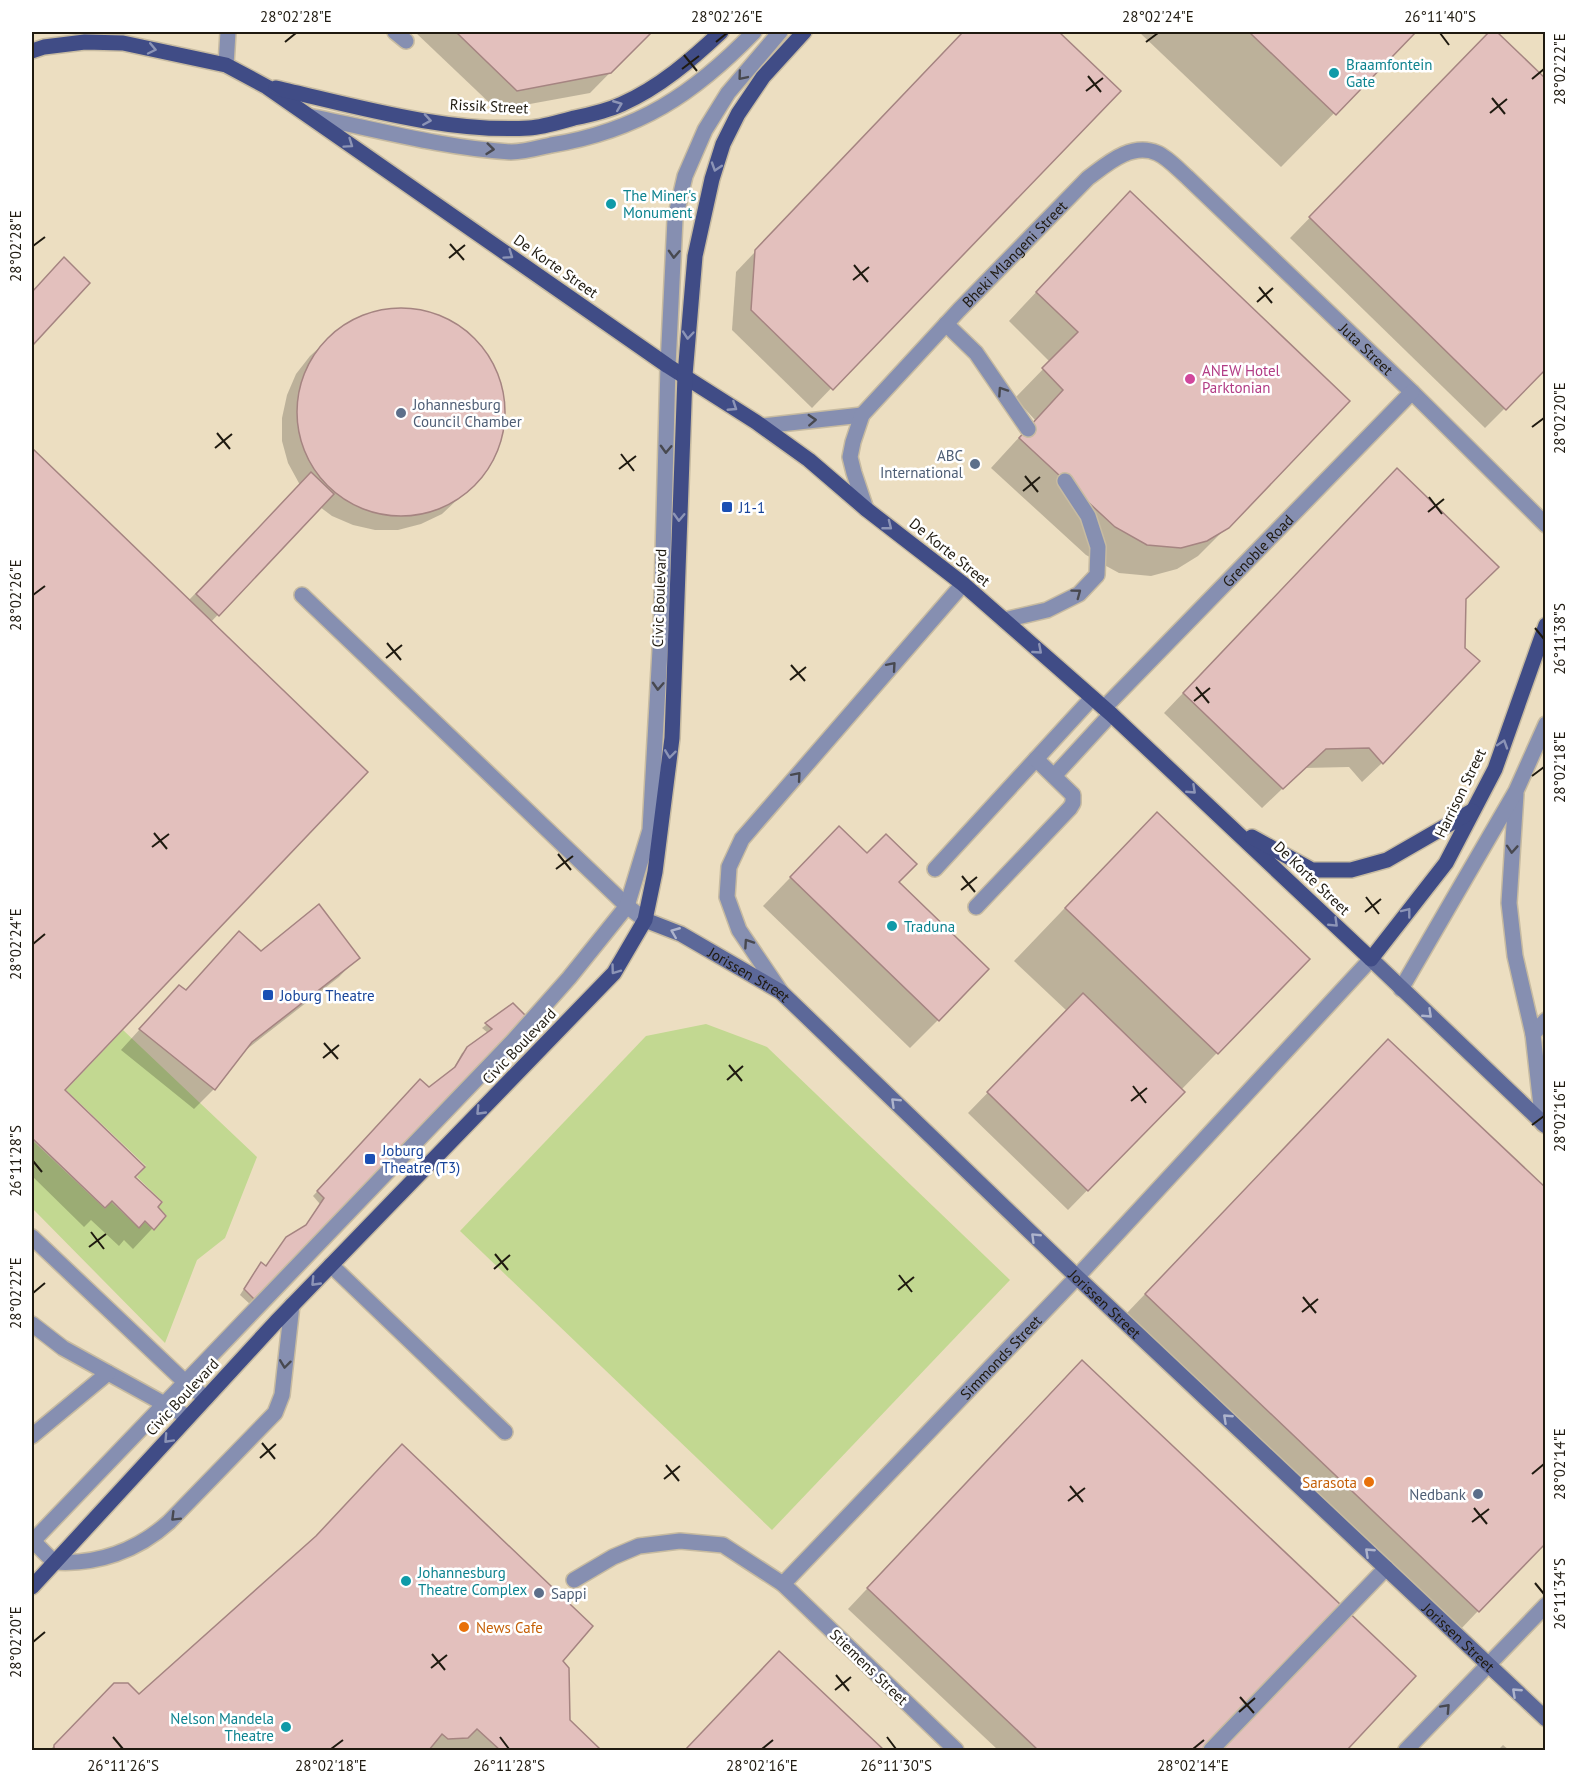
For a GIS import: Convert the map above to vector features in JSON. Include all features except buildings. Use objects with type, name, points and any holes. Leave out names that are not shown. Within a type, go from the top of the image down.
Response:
[{"type":"main road","name":"Rissik Street","points":[[267,87],[426,120],[470,126],[530,128],[621,105],[687,63],[721,32]]},
{"type":"main road","points":[[685,375],[695,256],[712,179],[723,144],[738,114],[764,77],[804,32]]},
{"type":"main road","points":[[32,51],[44,47],[111,37],[123,43],[226,65],[267,87]]},
{"type":"main road","name":"De Korte Street","points":[[267,87],[668,366],[762,426],[809,460],[963,584],[1102,706],[1234,827],[1544,1125]]},
{"type":"main road","name":"Civic Boulevard","points":[[32,1587],[292,1305],[614,973],[645,921],[655,872],[672,738],[685,375]]},
{"type":"main road","name":"Harrison Street","points":[[1371,958],[1446,863],[1496,769],[1545,625]]},
{"type":"main road","points":[[1234,827],[1312,870],[1351,870],[1387,860],[1474,810]]},
{"type":"main road","name":"Jorissen Street","points":[[645,921],[681,934],[780,992],[1077,1277],[1545,1719]]},
{"type":"street","points":[[226,65],[228,32]]},
{"type":"street","points":[[309,116],[453,145],[513,152],[576,141],[625,125],[658,110],[694,87],[754,32]]},
{"type":"street","points":[[292,1305],[282,1395],[275,1413],[169,1522],[152,1537],[98,1560],[74,1563],[54,1562],[32,1541],[513,1041],[569,978],[627,906],[650,830],[661,632],[668,366],[675,219],[685,176],[705,130],[728,93],[780,32]]},
{"type":"street","name":"Bheki Mlangeni Street","points":[[866,508],[850,457],[862,415],[946,324],[1088,178],[1111,161],[1129,152],[1142,150],[1157,153],[1187,177]]},
{"type":"street","name":"Juta Street","points":[[1187,177],[1412,392],[1545,525]]},
{"type":"street","points":[[946,324],[976,353],[1028,429]]},
{"type":"street","name":"Grenoble Road","points":[[1102,706],[1412,392]]},
{"type":"street","points":[[762,426],[862,415]]},
{"type":"street","points":[[1004,620],[1047,610],[1079,594],[1096,575],[1098,547],[1088,516],[1065,481]]},
{"type":"street","points":[[780,992],[739,930],[727,897],[729,867],[742,839],[963,584]]},
{"type":"street","points":[[302,595],[645,921]]},
{"type":"street","points":[[935,869],[1036,759],[1102,706]]},
{"type":"street","points":[[1054,776],[1102,706]]},
{"type":"street","points":[[1401,989],[1516,791],[1545,724]]},
{"type":"street","points":[[976,907],[1070,808],[1073,802],[1072,795],[1036,759]]},
{"type":"street","points":[[1516,791],[1509,903],[1515,956],[1533,1034],[1544,1125]]},
{"type":"street","name":"Simmonds Street","points":[[783,1584],[1077,1277],[1371,958]]},
{"type":"street","points":[[1533,1034],[1545,1020]]},
{"type":"street","points":[[32,1238],[206,1398]]},
{"type":"street","points":[[331,1265],[505,1432]]},
{"type":"street","points":[[32,1324],[63,1348],[188,1417]]},
{"type":"street","points":[[32,1436],[108,1373]]},
{"type":"street","points":[[573,1580],[613,1557],[639,1546],[681,1541],[723,1545],[783,1584]]},
{"type":"street","points":[[1211,1750],[1386,1568]]},
{"type":"street","name":"Stiemens Street","points":[[783,1584],[956,1750]]},
{"type":"street","points":[[1406,1750],[1545,1605]]},
{"type":"green space","points":[[706,1024],[767,1047],[1010,1280],[772,1530],[460,1231],[646,1036]]},
{"type":"green space","points":[[123,1030],[257,1157],[225,1238],[197,1260],[165,1343],[32,1208],[32,1140],[105,1209],[111,1202],[139,1228],[145,1222],[153,1230],[167,1216],[158,1207],[163,1202],[137,1177],[146,1166],[66,1090]]},
{"type":"place","name":"Braamfontein Gate","points":[[1334,73]]},
{"type":"place","name":"The Miner's Monument","points":[[611,204]]},
{"type":"place","name":"ANEW Hotel Parktonian","points":[[1190,379]]},
{"type":"place","name":"Johannesburg Council Chamber","points":[[401,413]]},
{"type":"place","name":"ABC International","points":[[975,464]]},
{"type":"place","name":"J1-1","points":[[727,507]]},
{"type":"place","name":"Traduna","points":[[892,926]]},
{"type":"place","name":"Joburg Theatre","points":[[268,995]]},
{"type":"place","name":"Joburg Theatre (T3)","points":[[370,1159]]},
{"type":"place","name":"Sarasota","points":[[1369,1482]]},
{"type":"place","name":"Nedbank","points":[[1478,1494]]},
{"type":"place","name":"Johannesburg Theatre Complex","points":[[406,1581]]},
{"type":"place","name":"Sappi","points":[[539,1593]]},
{"type":"place","name":"News Cafe","points":[[464,1627]]},
{"type":"place","name":"Nelson Mandela Theatre","points":[[286,1727]]}]
